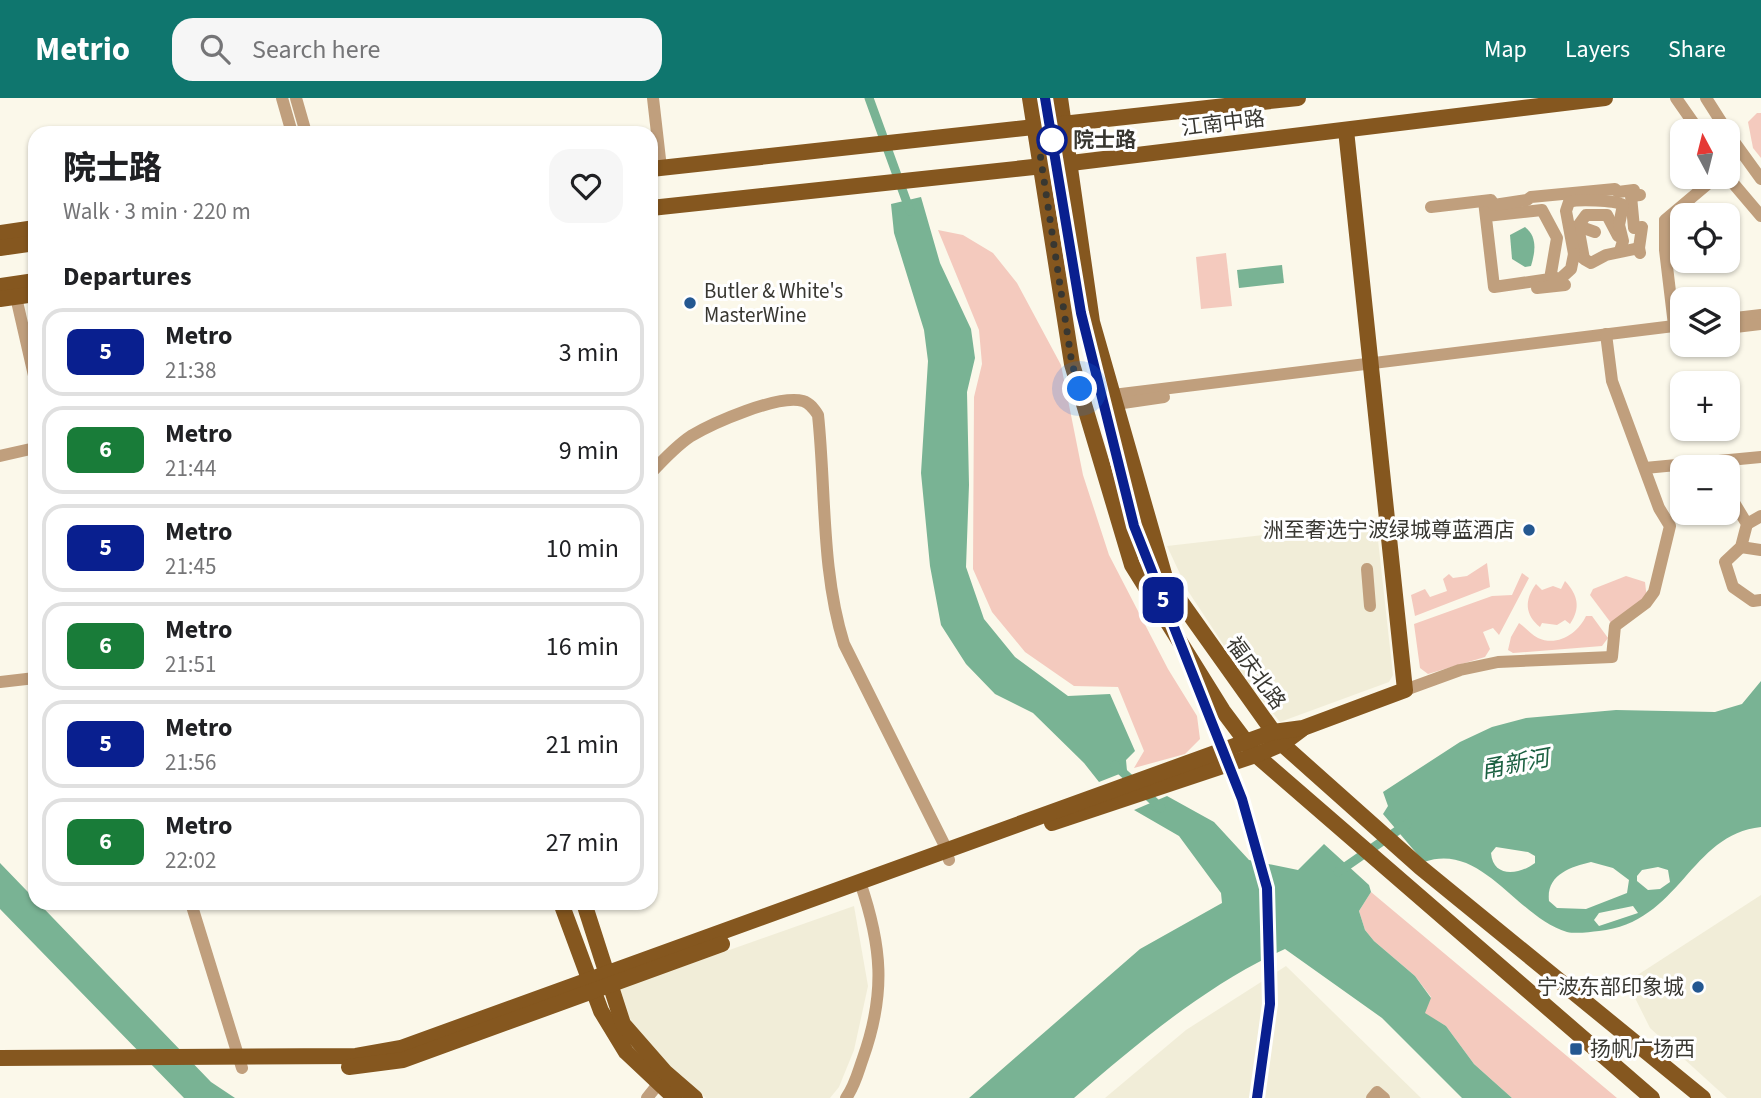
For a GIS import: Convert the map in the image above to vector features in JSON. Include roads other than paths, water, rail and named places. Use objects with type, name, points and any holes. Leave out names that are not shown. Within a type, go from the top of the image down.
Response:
[{"type":"main road","points":[[1020,98],[1037,127]]},
{"type":"main road","points":[[1030,98],[1037,127],[1072,364],[1132,565],[1244,742],[1256,755],[1407,883],[1652,1098]]},
{"type":"main road","name":"福庆北路","points":[[1062,98],[1092,322],[1166,581],[1278,738],[1342,800],[1703,1098]]},
{"type":"main road","name":"江南中路","points":[[658,166],[863,147],[1298,98]]},
{"type":"main road","name":"江南中路","points":[[673,205],[1071,163],[1605,98]]},
{"type":"main road","points":[[1121,794],[1145,778],[1244,742],[1278,738],[1405,690],[1373,366],[1346,130]]},
{"type":"main road","points":[[658,207],[673,205]]},
{"type":"main road","points":[[658,211],[673,205]]},
{"type":"main road","points":[[0,233],[28,229]]},
{"type":"main road","points":[[0,248],[28,244]]},
{"type":"main road","points":[[0,286],[28,282]]},
{"type":"main road","points":[[8,298],[28,295]]},
{"type":"main road","points":[[0,1069],[356,1056],[401,1048],[592,985],[1121,794],[1160,789],[1256,755],[1278,738]]},
{"type":"main road","points":[[564,910],[601,1011],[626,1052],[675,1098]]},
{"type":"main road","points":[[586,910],[623,1024],[665,1072],[695,1098]]},
{"type":"main road","points":[[0,1058],[241,1062]]},
{"type":"street","points":[[282,98],[290,126]]},
{"type":"street","points":[[296,98],[304,126]]},
{"type":"street","points":[[653,98],[653,126]]},
{"type":"street","points":[[1676,98],[1691,119]]},
{"type":"street","points":[[1706,98],[1719,119]]},
{"type":"street","points":[[1740,150],[1761,179]]},
{"type":"street","points":[[1431,207],[1527,200],[1531,197],[1615,189],[1618,192],[1634,190],[1637,196],[1631,196],[1634,228],[1642,227],[1640,251],[1620,251],[1591,263],[1579,256],[1566,207],[1576,199],[1594,203],[1610,199],[1623,205],[1620,236]]},
{"type":"street","points":[[1672,287],[1665,250],[1665,220],[1702,189]]},
{"type":"street","points":[[1738,189],[1761,216]]},
{"type":"street","points":[[1489,203],[1494,210],[1544,205]]},
{"type":"street","points":[[1489,203],[1486,216],[1494,287],[1550,279],[1571,269],[1579,256],[1578,226],[1586,215],[1610,216],[1615,234],[1623,241],[1620,251]]},
{"type":"street","points":[[1486,216],[1542,210],[1557,239],[1556,277]]},
{"type":"street","points":[[1578,226],[1595,232]]},
{"type":"street","points":[[8,298],[28,359]]},
{"type":"street","points":[[1740,317],[1761,315]]},
{"type":"street","points":[[1740,326],[1761,324]]},
{"type":"street","points":[[1114,400],[1670,329]]},
{"type":"street","points":[[1405,690],[1460,670],[1498,662],[1612,657],[1615,626],[1646,603],[1654,592],[1670,526],[1659,508],[1612,381],[1607,337]]},
{"type":"street","points":[[658,467],[691,436],[725,419],[790,400],[803,401],[812,406],[818,415],[830,564],[838,625],[844,644],[947,855]]},
{"type":"street","points":[[0,456],[28,450]]},
{"type":"street","points":[[1740,460],[1761,457]]},
{"type":"street","points":[[1645,468],[1670,466]]},
{"type":"street","points":[[1740,512],[1747,524]]},
{"type":"street","points":[[1761,516],[1747,524],[1741,547],[1725,562],[1733,587],[1753,601],[1761,600]]},
{"type":"street","points":[[1741,547],[1761,550]]},
{"type":"street","points":[[1367,569],[1370,606]]},
{"type":"street","points":[[0,682],[28,679]]},
{"type":"street","points":[[838,1098],[865,1036],[874,983],[869,926],[859,888]]},
{"type":"street","points":[[846,1098],[873,1031],[881,978],[871,915],[859,888]]},
{"type":"street","points":[[193,910],[241,1062]]},
{"type":"street","points":[[647,1098],[659,1083]]},
{"type":"street","points":[[1372,1098],[1377,1092],[1384,1098]]},
{"type":"water","points":[[921,197],[940,263],[971,329],[975,358],[967,392],[969,485],[966,567],[984,619],[1015,657],[1068,696],[1110,694],[1135,751],[1126,760],[1127,771],[1099,782],[1084,763],[1033,713],[995,694],[966,664],[941,625],[930,566],[921,473],[928,361],[924,330],[894,233],[891,204]]},
{"type":"water","points":[[1525,227],[1532,235],[1534,256],[1531,266],[1525,267],[1512,259],[1510,235]]},
{"type":"water","points":[[1282,265],[1284,283],[1239,288],[1237,270]]},
{"type":"water","points":[[1761,681],[1761,827],[1737,833],[1717,845],[1667,896],[1626,925],[1575,933],[1549,924],[1482,871],[1464,862],[1445,858],[1424,862],[1383,814],[1388,806],[1383,792],[1460,742],[1492,727],[1526,718],[1616,710],[1715,712],[1742,704]],"holes":[[[1496,847],[1528,852],[1535,856],[1535,863],[1522,870],[1508,872],[1496,867],[1491,853]],[[1591,862],[1613,868],[1629,880],[1627,893],[1586,909],[1557,908],[1549,901],[1551,885],[1561,874]],[[1658,867],[1668,870],[1670,882],[1660,889],[1648,890],[1637,881],[1642,870]],[[1633,906],[1638,913],[1599,926],[1594,920],[1599,913]]]},
{"type":"water","points":[[1167,796],[1214,822],[1249,860],[1298,870],[1324,844],[1369,885],[1371,892],[1359,911],[1365,930],[1415,976],[1431,998],[1425,1013],[1446,1026],[1474,1064],[1512,1098],[1462,1098],[1382,1018],[1285,949],[1256,963],[1174,1016],[1074,1098],[969,1098],[1140,949],[1222,903],[1221,893],[1179,836],[1134,810]]},
{"type":"water","points":[[0,863],[28,892],[28,910],[45,910],[211,1082],[235,1098],[184,1098],[0,909]]},
{"type":"waterway","points":[[869,98],[910,211]]},
{"type":"waterway","points":[[1115,765],[1161,808]]},
{"type":"waterway","name":"甬新河","points":[[1338,872],[1407,824]]},
{"type":"metro line","name":"5","points":[[1045,98],[1081,313],[1134,526],[1242,799],[1267,888],[1270,1004],[1257,1098]]},
{"type":"place","name":"院士路","points":[[1052,140]]},
{"type":"place","name":"Butler & White's MasterWine","points":[[690,303]]},
{"type":"place","name":"洲至奢选宁波绿城尊蓝酒店","points":[[1529,530]]},
{"type":"place","name":"宁波东部印象城","points":[[1698,987]]},
{"type":"place","name":"扬帆广场西","points":[[1576,1049]]}]
